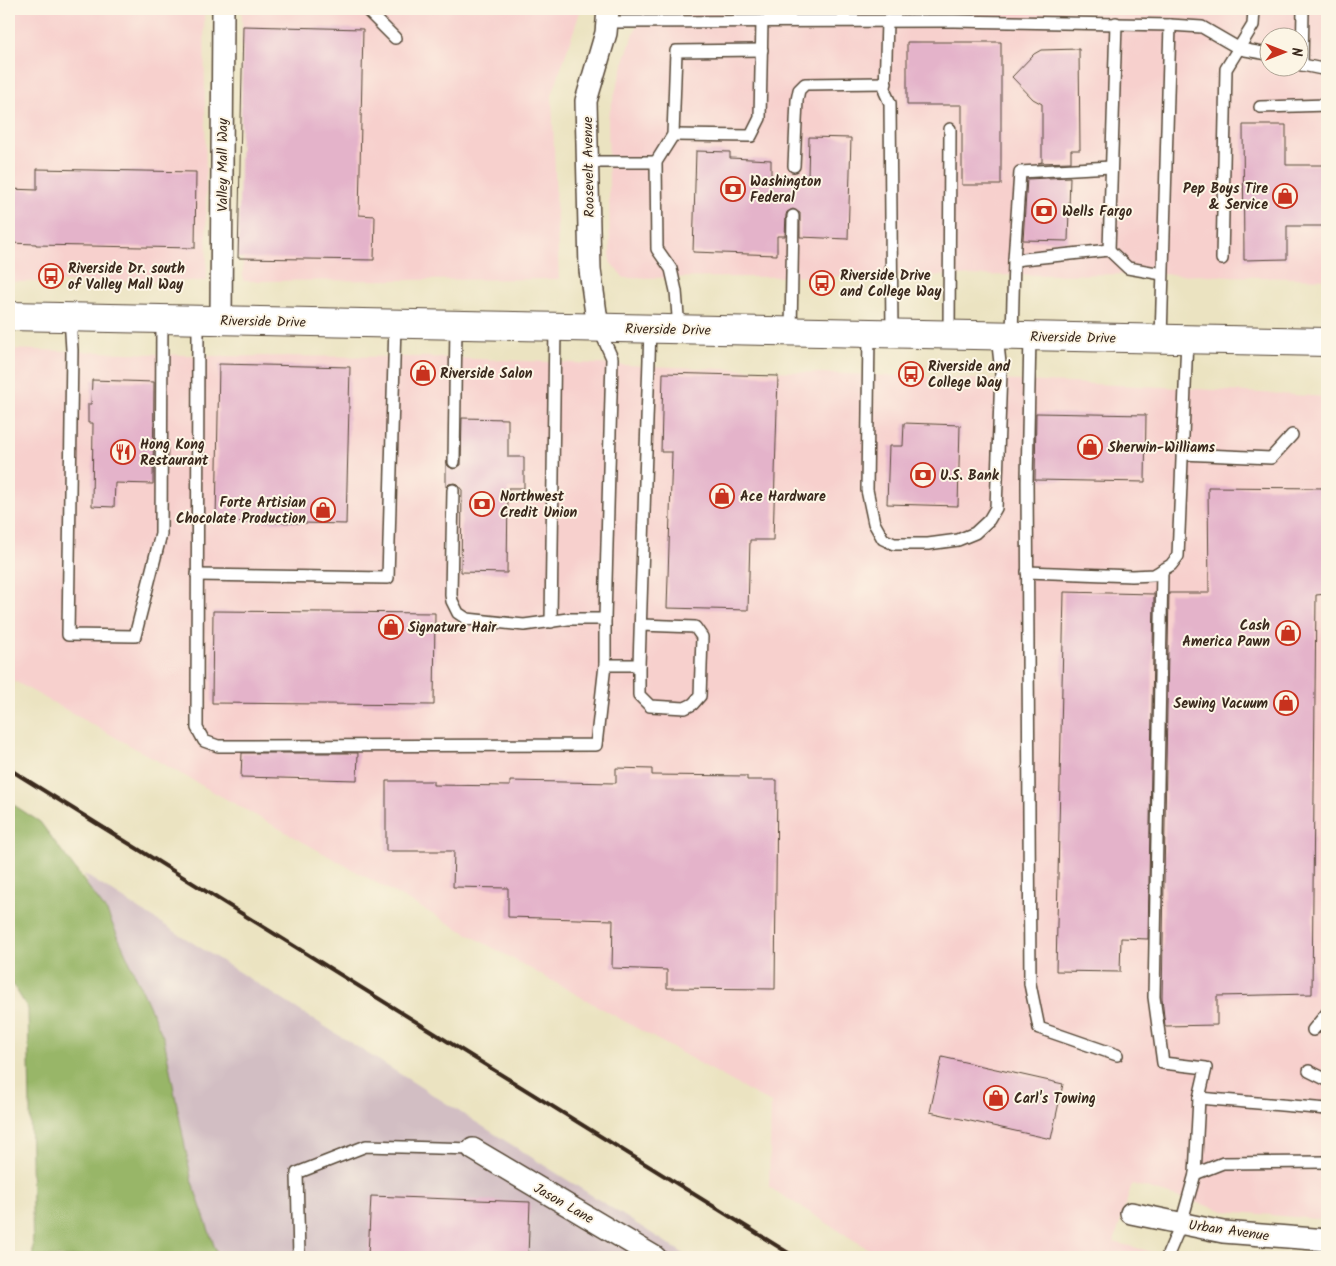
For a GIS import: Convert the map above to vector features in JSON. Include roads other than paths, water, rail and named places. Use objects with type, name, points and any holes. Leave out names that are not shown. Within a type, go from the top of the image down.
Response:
[{"type":"main road","name":"Riverside Drive","points":[[9,316],[1327,342]]},
{"type":"street","name":"Valley Mall Way","points":[[210,320],[223,9]]},
{"type":"street","name":"Roosevelt Avenue","points":[[598,328],[590,270],[586,101],[606,33],[609,13]]},
{"type":"street","name":"Jason Lane","points":[[473,1149],[655,1257]]},
{"type":"street","name":"Urban Avenue","points":[[1131,1214],[1224,1232],[1327,1240]]},
{"type":"lane","points":[[366,9],[395,38]]},
{"type":"lane","points":[[979,9],[979,21]]},
{"type":"lane","points":[[1222,259],[1226,69],[1254,25],[1254,9]]},
{"type":"lane","points":[[1302,28],[1303,9]]},
{"type":"lane","points":[[609,13],[762,22],[1116,22],[1170,25],[1202,27],[1240,49],[1258,52]]},
{"type":"lane","points":[[887,21],[885,92],[890,103],[880,333],[870,367],[867,490],[874,524],[882,539],[894,544],[928,544],[958,540],[975,533],[989,520],[996,508],[1001,372],[1013,336]]},
{"type":"lane","points":[[673,135],[752,136],[760,118],[762,22]]},
{"type":"lane","points":[[1116,22],[1109,250],[1128,268],[1162,274]]},
{"type":"lane","points":[[1027,572],[1132,576],[1154,575],[1172,565],[1178,556],[1182,454],[1174,339],[1162,274],[1170,25]]},
{"type":"lane","points":[[679,329],[676,291],[671,269],[657,249],[656,162],[673,135],[676,51],[762,50]]},
{"type":"lane","points":[[1308,66],[1327,70]]},
{"type":"lane","points":[[794,166],[796,100],[799,90],[805,84],[886,83]]},
{"type":"lane","points":[[1260,107],[1327,106]]},
{"type":"lane","points":[[949,335],[950,129]]},
{"type":"lane","points":[[588,162],[656,162]]},
{"type":"lane","points":[[1111,167],[1020,172],[1014,260],[1013,336],[1027,481],[1030,984],[1039,1028],[1117,1055]]},
{"type":"lane","points":[[791,332],[793,216]]},
{"type":"lane","points":[[1014,260],[1109,250]]},
{"type":"lane","points":[[70,317],[72,350],[68,635],[135,636],[161,534],[162,319]]},
{"type":"lane","points":[[210,320],[197,575],[197,728],[204,741],[218,746],[596,745],[605,665],[604,619],[612,358],[598,328]]},
{"type":"lane","points":[[197,575],[388,578],[395,324]]},
{"type":"lane","points":[[454,462],[456,325]]},
{"type":"lane","points":[[551,622],[556,327]]},
{"type":"lane","points":[[642,625],[696,627],[702,637],[700,696],[693,704],[685,708],[650,706],[640,695],[639,665],[642,625],[650,329]]},
{"type":"lane","points":[[1182,454],[1270,458],[1292,435]]},
{"type":"lane","points":[[453,490],[451,595],[458,613],[467,619],[524,625],[568,618],[604,619]]},
{"type":"lane","points":[[1162,570],[1154,997],[1163,1063],[1206,1068],[1200,1098],[1195,1174],[1181,1224],[1167,1257]]},
{"type":"lane","points":[[605,665],[639,665]]},
{"type":"lane","points":[[1313,1030],[1327,1013]]},
{"type":"lane","points":[[1310,1071],[1327,1080]]},
{"type":"lane","points":[[1200,1098],[1327,1109]]},
{"type":"lane","points":[[300,1257],[297,1173],[366,1146],[473,1149]]},
{"type":"lane","points":[[1195,1174],[1224,1163],[1327,1162]]},
{"type":"railway","points":[[9,769],[795,1257]]},
{"type":"place","name":"Washington Federal","points":[[733,189]]},
{"type":"place","name":"Pep Boys Tire & Service","points":[[1285,196]]},
{"type":"place","name":"Wells Fargo","points":[[1044,211]]},
{"type":"place","name":"Riverside Dr. south of Valley Mall Way","points":[[51,276]]},
{"type":"place","name":"Riverside Drive and College Way","points":[[822,283]]},
{"type":"place","name":"Riverside Salon","points":[[423,373]]},
{"type":"place","name":"Riverside and College Way","points":[[911,374]]},
{"type":"place","name":"Sherwin-Williams","points":[[1090,447]]},
{"type":"place","name":"Hong Kong Restaurant","points":[[123,452]]},
{"type":"place","name":"U.S. Bank","points":[[923,475]]},
{"type":"place","name":"Ace Hardware","points":[[722,496]]},
{"type":"place","name":"Northwest Credit Union","points":[[482,504]]},
{"type":"place","name":"Forte Artisian Chocolate Production","points":[[323,510]]},
{"type":"place","name":"Signature Hair","points":[[391,627]]},
{"type":"place","name":"Cash America Pawn","points":[[1288,633]]},
{"type":"place","name":"Sewing Vacuum","points":[[1286,703]]},
{"type":"place","name":"Carl's Towing","points":[[996,1098]]}]
